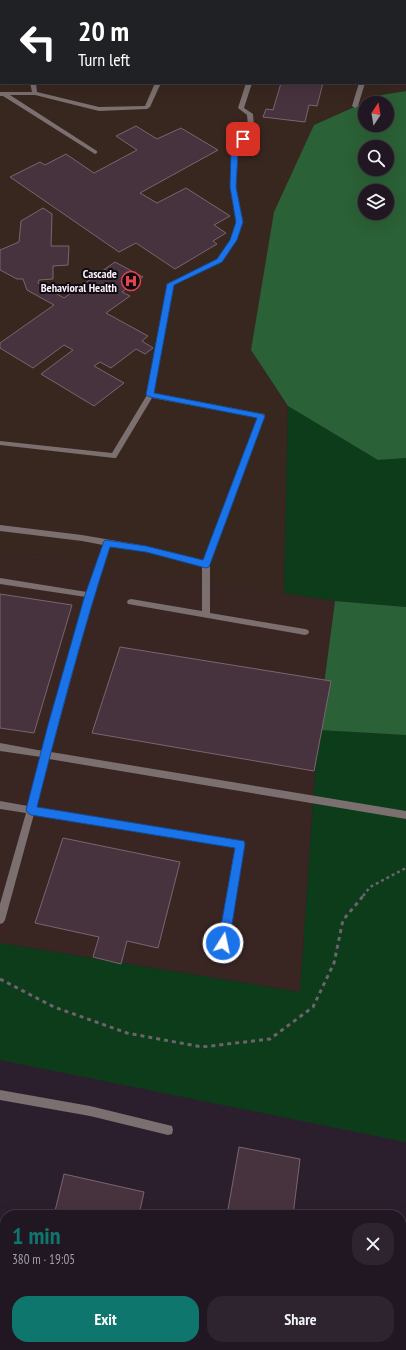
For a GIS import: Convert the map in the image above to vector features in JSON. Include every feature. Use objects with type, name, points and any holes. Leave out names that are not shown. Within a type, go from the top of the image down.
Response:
[{"type":"street","points":[[32,84],[35,93]]},
{"type":"street","points":[[2,94],[35,93],[99,109],[147,107],[158,84]]},
{"type":"street","points":[[0,443],[114,456],[150,395],[170,284],[220,261],[234,240],[239,222],[233,187],[234,152],[251,126],[250,114],[241,108],[249,84]]},
{"type":"street","points":[[355,106],[362,84]]},
{"type":"street","points":[[2,94],[95,152]]},
{"type":"street","points":[[150,395],[262,416],[206,564],[206,615]]},
{"type":"street","points":[[0,528],[82,538],[106,544],[146,549],[206,564]]},
{"type":"street","points":[[0,920],[45,754],[106,544]]},
{"type":"street","points":[[0,581],[90,595]]},
{"type":"street","points":[[131,602],[305,632]]},
{"type":"street","points":[[0,747],[406,815]]},
{"type":"street","points":[[0,805],[240,844],[223,943]]},
{"type":"street","points":[[0,1095],[90,1111],[168,1130]]},
{"type":"path","points":[[0,979],[54,1006],[127,1033],[202,1047],[270,1039],[313,1007],[334,963],[343,920],[370,887],[406,868]]},
{"type":"shaded area","name":"Cascade Behavioral Health","points":[[0,84],[406,84],[406,91],[379,96],[358,96],[358,105],[314,125],[251,350],[288,406],[284,593],[50,555],[0,553]]},
{"type":"shaded area","points":[[0,553],[50,555],[335,601],[318,730],[300,992],[0,943]]},
{"type":"green space","points":[[406,91],[406,458],[378,460],[288,406],[251,350],[274,212],[314,125],[358,105],[358,132],[394,132],[394,96],[379,96]]},
{"type":"green space","points":[[288,406],[378,460],[406,458],[406,607],[335,601],[284,593]]},
{"type":"green space","points":[[335,601],[406,607],[406,735],[318,730]]},
{"type":"green space","points":[[318,730],[406,735],[406,1142],[0,1060],[0,943],[300,992]]},
{"type":"building","points":[[281,84],[323,84],[317,106],[309,105],[305,122],[263,117],[266,109],[273,110]]},
{"type":"building","points":[[136,126],[157,139],[181,128],[218,150],[140,193],[157,203],[186,188],[230,216],[214,225],[226,233],[213,241],[217,244],[175,269],[136,243],[119,252],[10,177],[40,162],[45,165],[66,154],[94,173],[137,150],[116,136]]},
{"type":"building","points":[[43,208],[52,214],[51,246],[69,246],[68,265],[53,266],[53,279],[39,280],[38,283],[64,298],[115,262],[143,277],[122,292],[130,296],[106,313],[148,336],[142,341],[153,348],[145,354],[136,349],[111,368],[100,362],[94,366],[124,383],[94,406],[41,374],[73,350],[64,345],[33,368],[0,348],[0,343],[54,305],[27,290],[23,279],[17,279],[0,270],[0,250],[19,242],[21,221]]},
{"type":"building","points":[[0,594],[72,605],[34,733],[0,728]]},
{"type":"building","points":[[120,647],[331,681],[314,771],[92,733]]},
{"type":"building","points":[[63,838],[180,862],[158,948],[127,941],[121,964],[93,957],[99,937],[35,923]]},
{"type":"building","points":[[239,1147],[300,1159],[294,1210],[228,1210]]},
{"type":"building","points":[[64,1174],[144,1192],[140,1210],[55,1210]]},
{"type":"place","name":"Cascade Behavioral Health","points":[[131,281]]},
{"type":"route","points":[[223,943],[240,844],[31,810],[53,725],[106,544],[146,549],[206,564],[262,416],[150,395],[170,284],[220,261],[234,240],[239,222],[233,187],[234,152],[243,139]]}]
